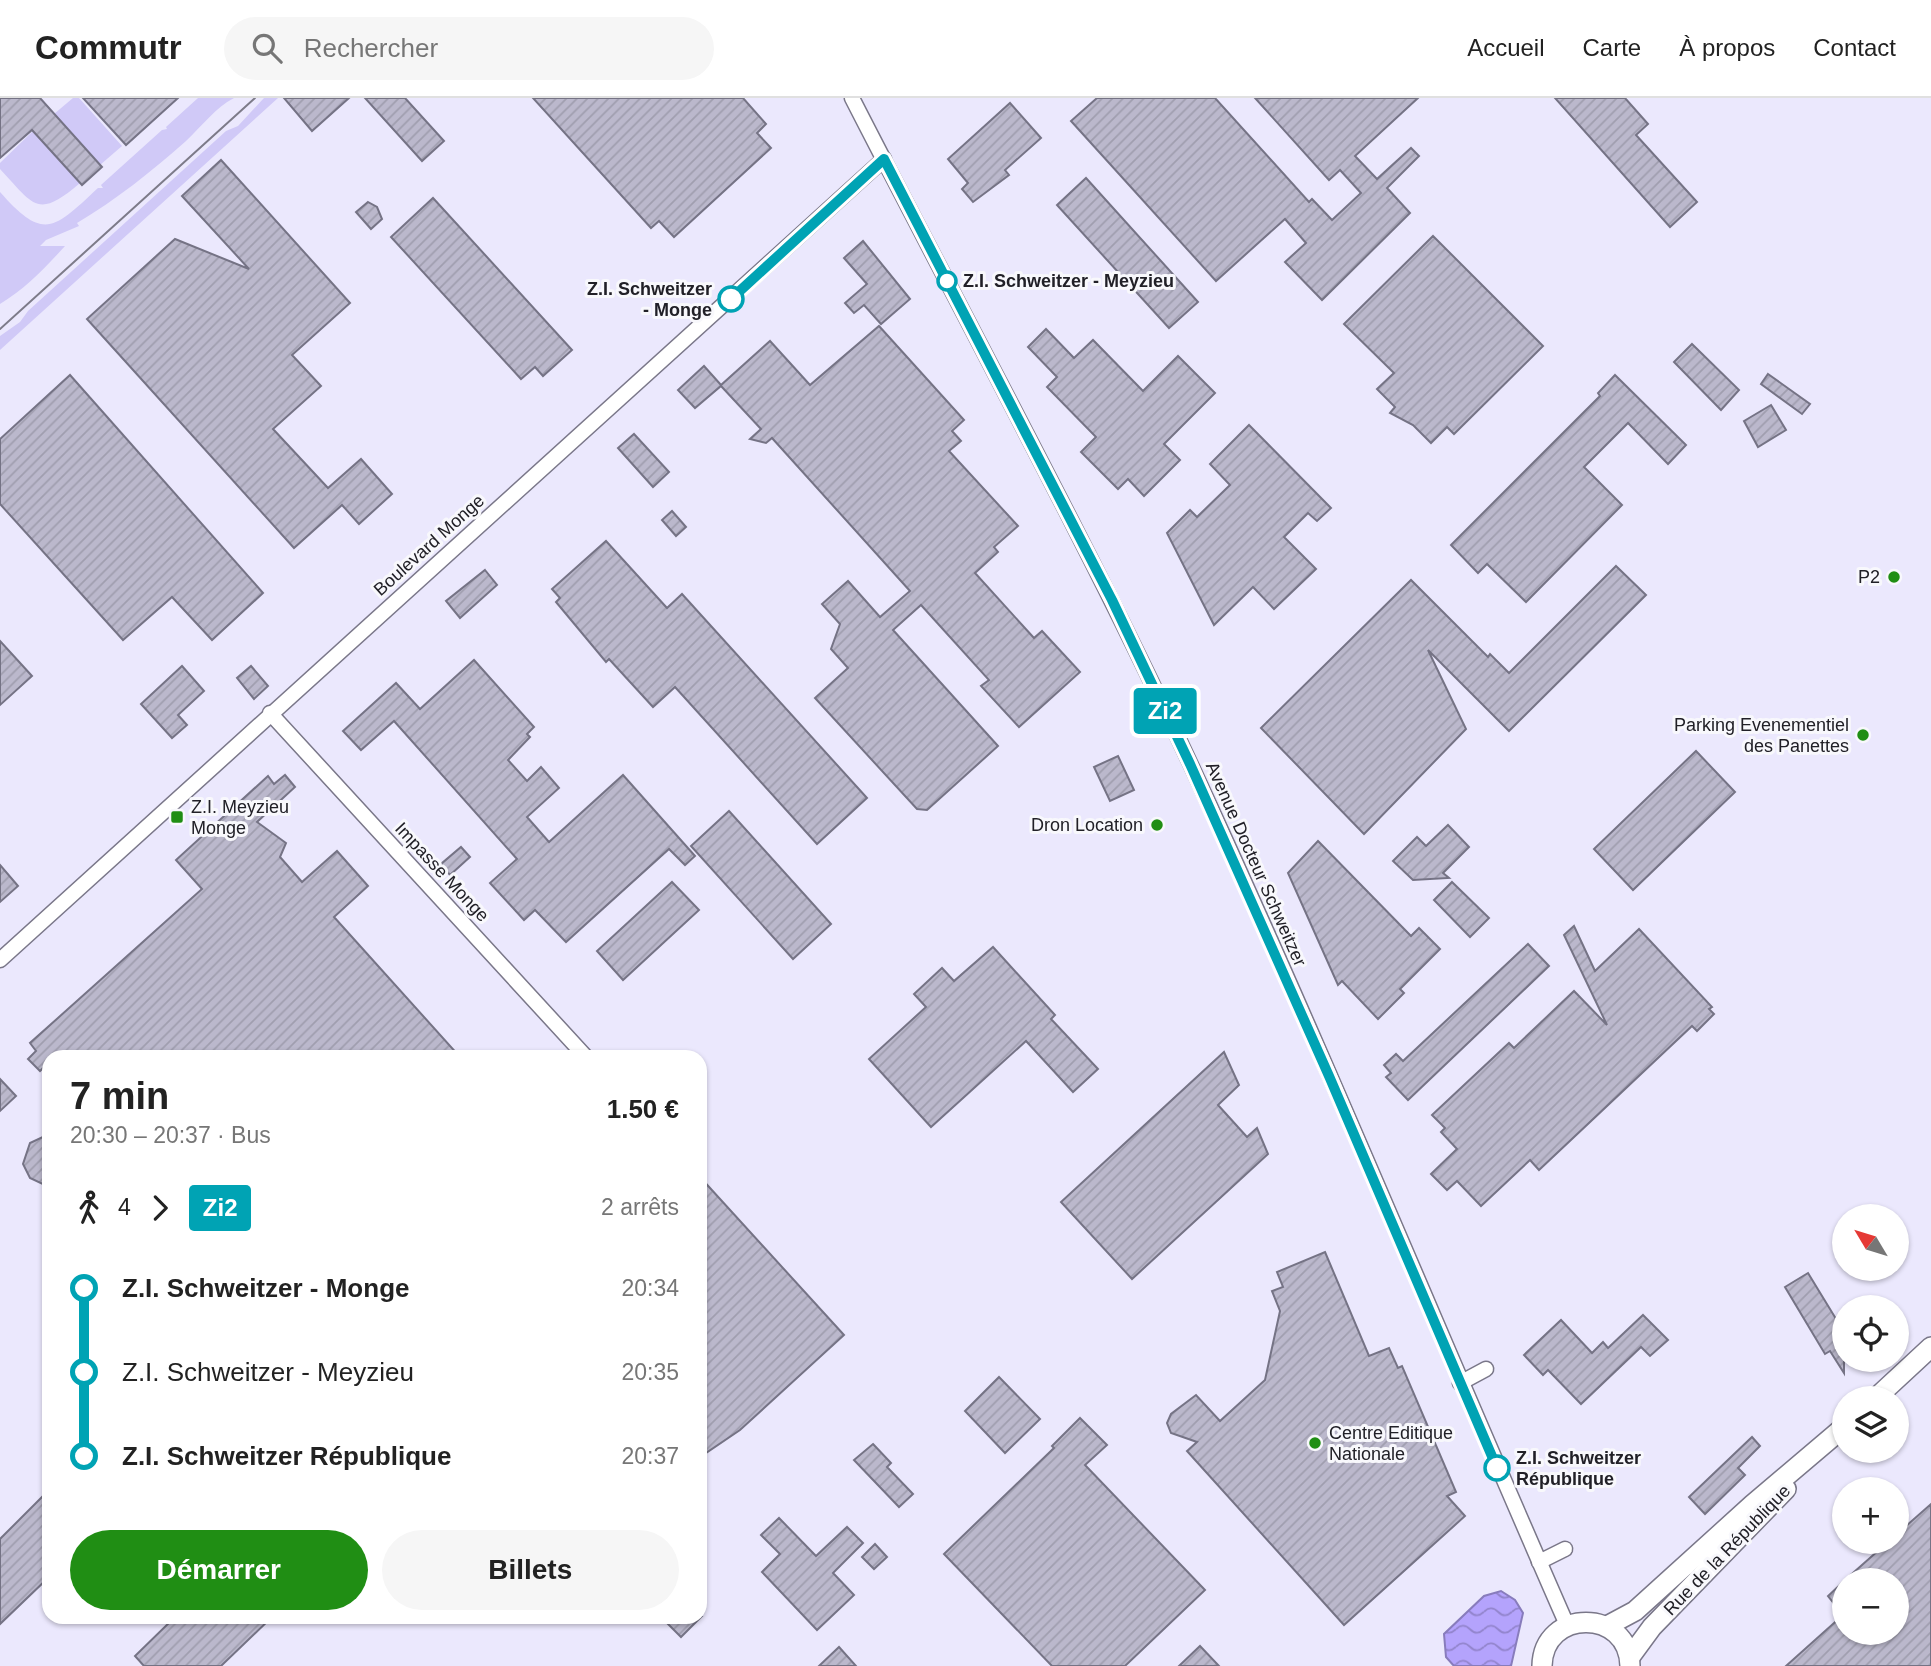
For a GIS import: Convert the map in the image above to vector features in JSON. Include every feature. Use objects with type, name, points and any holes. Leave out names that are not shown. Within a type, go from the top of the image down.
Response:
[{"type":"main road","points":[[1889,1386],[1931,1347]]},
{"type":"main road","name":"Rue de la République","points":[[1606,1626],[1635,1611],[1752,1505],[1832,1438]]},
{"type":"main road","name":"Rue de la République","points":[[1630,1662],[1652,1627],[1754,1526],[1826,1444]]},
{"type":"main road","points":[[1542,1666],[1547,1645],[1567,1625],[1580,1621],[1606,1626],[1618,1633],[1630,1662]]},
{"type":"street","name":"Avenue Docteur Schweitzer","points":[[852,98],[1112,600],[1190,764],[1329,1076],[1567,1625]]},
{"type":"street","name":"Boulevard Monge","points":[[0,960],[884,159]]},
{"type":"street","name":"Impasse Monge","points":[[271,713],[580,1050]]},
{"type":"street","points":[[1460,1383],[1486,1368]]},
{"type":"street","points":[[1539,1562],[1565,1549]]},
{"type":"shaded area","points":[[73,98],[79,98],[122,146],[100,165],[54,114]]},
{"type":"shaded area","points":[[198,98],[234,98],[147,174],[77,223],[79,226],[46,240],[40,246],[65,246],[26,285],[0,304],[0,192],[15,208],[39,224],[59,220],[98,188],[103,188],[101,185],[162,130],[167,129],[166,127]]},
{"type":"shaded area","points":[[264,98],[278,98],[0,350],[0,336],[20,322],[28,311],[226,131],[238,126]]},
{"type":"shaded area","points":[[33,131],[80,183],[66,194],[45,204],[29,199],[0,169],[0,163]]},
{"type":"water","points":[[1501,1591],[1515,1600],[1523,1613],[1511,1666],[1454,1666],[1446,1657],[1444,1634],[1484,1596]]},
{"type":"building","points":[[0,98],[40,98],[102,167],[82,185],[32,130],[0,158]]},
{"type":"building","points":[[83,98],[178,98],[126,145]]},
{"type":"building","points":[[284,98],[349,98],[312,131]]},
{"type":"building","points":[[365,98],[405,98],[444,141],[422,161]]},
{"type":"building","points":[[533,98],[743,98],[766,124],[757,133],[771,148],[674,237],[659,221],[651,228]]},
{"type":"building","points":[[1097,98],[1215,98],[1309,202],[1312,199],[1332,220],[1361,193],[1340,170],[1329,180],[1255,98],[1418,98],[1355,156],[1377,179],[1411,148],[1419,156],[1387,188],[1410,213],[1322,300],[1285,262],[1306,243],[1285,219],[1216,281],[1071,121]]},
{"type":"building","points":[[1555,98],[1625,98],[1648,124],[1636,135],[1697,202],[1670,227]]},
{"type":"building","points":[[1010,103],[1041,138],[1005,170],[1009,175],[973,202],[962,189],[968,183],[948,159]]},
{"type":"building","points":[[221,160],[350,303],[292,355],[321,386],[273,429],[328,488],[361,459],[392,494],[359,524],[342,505],[294,548],[87,319],[175,239],[249,269],[182,196]]},
{"type":"building","points":[[1086,178],[1198,302],[1169,328],[1057,205]]},
{"type":"building","points":[[433,198],[572,350],[543,376],[535,367],[521,379],[391,237]]},
{"type":"building","points":[[368,202],[377,207],[382,219],[371,229],[356,212]]},
{"type":"building","points":[[1433,236],[1543,346],[1454,434],[1447,427],[1431,443],[1413,425],[1390,413],[1395,407],[1377,389],[1394,373],[1344,324]]},
{"type":"building","points":[[863,241],[910,299],[881,324],[864,305],[854,313],[845,303],[867,284],[844,258]]},
{"type":"building","points":[[879,326],[964,420],[952,431],[961,441],[949,451],[1018,526],[994,547],[998,552],[975,573],[1034,638],[1042,631],[1080,672],[1019,727],[981,686],[989,680],[921,605],[893,630],[998,746],[927,810],[917,809],[815,698],[848,668],[831,649],[840,624],[822,604],[848,581],[880,617],[910,591],[772,438],[766,443],[750,439],[761,429],[721,386],[695,408],[678,390],[704,366],[721,385],[770,341],[810,385]]},
{"type":"building","points":[[1046,329],[1074,358],[1093,340],[1143,391],[1178,356],[1215,393],[1164,444],[1180,460],[1144,496],[1128,479],[1118,489],[1081,452],[1096,437],[1047,387],[1057,377],[1028,347]]},
{"type":"building","points":[[1692,344],[1739,390],[1721,410],[1674,362]]},
{"type":"building","points":[[1768,374],[1810,404],[1802,414],[1761,384]]},
{"type":"building","points":[[70,375],[263,593],[212,640],[172,597],[123,640],[0,504],[0,439]]},
{"type":"building","points":[[1615,375],[1686,445],[1668,464],[1628,423],[1584,467],[1622,505],[1526,602],[1487,564],[1478,573],[1451,545],[1600,396],[1598,393]]},
{"type":"building","points":[[1771,405],[1786,430],[1758,447],[1744,421]]},
{"type":"building","points":[[1249,425],[1331,508],[1317,521],[1308,513],[1284,537],[1316,569],[1274,609],[1253,587],[1214,625],[1167,533],[1190,510],[1197,517],[1230,485],[1210,464]]},
{"type":"building","points":[[634,434],[669,472],[653,487],[618,448]]},
{"type":"building","points":[[672,511],[686,527],[676,536],[662,520]]},
{"type":"building","points":[[606,541],[667,608],[682,594],[867,798],[817,844],[675,687],[653,707],[609,659],[606,662],[556,602],[560,598],[552,589]]},
{"type":"building","points":[[1616,566],[1646,595],[1509,731],[1428,650],[1466,729],[1364,834],[1261,728],[1411,580],[1488,657],[1490,654],[1509,673]]},
{"type":"building","points":[[485,570],[497,585],[460,618],[446,601]]},
{"type":"building","points":[[0,641],[32,676],[0,705]]},
{"type":"building","points":[[474,660],[534,727],[527,734],[530,737],[508,760],[527,781],[541,767],[559,788],[527,817],[549,842],[623,775],[695,856],[685,865],[669,849],[566,942],[535,910],[524,920],[490,883],[517,859],[394,721],[361,750],[343,731],[396,683],[420,709]]},
{"type":"building","points":[[182,666],[204,691],[178,715],[187,725],[172,738],[141,704]]},
{"type":"building","points":[[251,666],[268,686],[254,699],[237,678]]},
{"type":"building","points":[[1696,751],[1735,792],[1633,890],[1594,849]]},
{"type":"building","points":[[1118,756],[1134,790],[1110,801],[1094,767]]},
{"type":"building","points":[[285,775],[295,787],[257,822],[286,843],[280,857],[302,882],[337,851],[368,886],[334,917],[454,1050],[42,1050],[40,1071],[28,1059],[36,1051],[30,1043],[202,889],[176,860],[268,776],[274,784]]},
{"type":"building","points":[[729,811],[831,924],[793,959],[691,846]]},
{"type":"building","points":[[1448,825],[1469,847],[1443,873],[1449,878],[1413,880],[1393,861],[1417,837],[1426,846]]},
{"type":"building","points":[[1318,841],[1411,936],[1419,928],[1440,949],[1400,989],[1404,993],[1378,1019],[1342,981],[1338,985],[1288,873]]},
{"type":"building","points":[[461,847],[470,857],[450,875],[441,864]]},
{"type":"building","points":[[0,865],[18,886],[0,902]]},
{"type":"building","points":[[672,882],[699,910],[623,980],[597,951]]},
{"type":"building","points":[[1452,882],[1489,918],[1470,937],[1434,900]]},
{"type":"building","points":[[1574,926],[1595,971],[1639,929],[1712,1007],[1709,1009],[1714,1014],[1697,1031],[1692,1026],[1539,1170],[1530,1160],[1481,1206],[1457,1181],[1447,1190],[1431,1174],[1457,1149],[1441,1132],[1445,1128],[1432,1115],[1509,1043],[1514,1048],[1574,991],[1607,1025],[1564,935]]},
{"type":"building","points":[[1528,944],[1549,966],[1408,1100],[1386,1077],[1391,1073],[1384,1065],[1396,1054],[1403,1061]]},
{"type":"building","points":[[993,947],[1055,1015],[1051,1019],[1098,1069],[1073,1092],[1026,1041],[931,1127],[869,1059],[926,1007],[914,994],[942,968],[954,981]]},
{"type":"building","points":[[1224,1052],[1239,1085],[1218,1105],[1247,1137],[1257,1128],[1268,1154],[1132,1279],[1061,1202]]},
{"type":"building","points":[[0,1079],[16,1096],[0,1111]]},
{"type":"building","points":[[42,1137],[42,1184],[30,1178],[23,1164],[30,1143]]},
{"type":"building","points":[[707,1185],[844,1335],[740,1430],[707,1452]]},
{"type":"building","name":"Centre Editique Nationale","points":[[1325,1252],[1369,1356],[1389,1348],[1398,1368],[1402,1366],[1456,1492],[1447,1496],[1465,1516],[1344,1625],[1187,1451],[1197,1442],[1171,1433],[1167,1423],[1171,1414],[1196,1395],[1220,1421],[1265,1380],[1280,1311],[1272,1291],[1283,1287],[1277,1272]]},
{"type":"building","points":[[1808,1273],[1832,1312],[1832,1354],[1830,1351],[1825,1354],[1785,1287]]},
{"type":"building","points":[[1643,1315],[1668,1340],[1650,1356],[1641,1347],[1581,1404],[1548,1370],[1543,1375],[1524,1355],[1561,1320],[1592,1353],[1603,1342],[1608,1348]]},
{"type":"building","points":[[999,1377],[1040,1419],[1005,1453],[965,1411]]},
{"type":"building","points":[[1080,1418],[1107,1445],[1085,1465],[1205,1590],[1125,1666],[1052,1666],[944,1554],[1054,1448],[1052,1446]]},
{"type":"building","points":[[1752,1437],[1760,1446],[1738,1468],[1745,1475],[1705,1514],[1689,1497]]},
{"type":"building","points":[[873,1444],[891,1463],[887,1467],[913,1494],[899,1507],[854,1460]]},
{"type":"building","points":[[42,1497],[42,1584],[0,1624],[0,1539]]},
{"type":"building","points":[[1931,1504],[1931,1666],[1786,1666],[1832,1625],[1832,1645],[1909,1645],[1909,1568],[1859,1568],[1874,1554],[1909,1554],[1909,1523]]},
{"type":"building","points":[[779,1518],[816,1556],[847,1527],[863,1543],[833,1573],[854,1595],[817,1630],[762,1572],[780,1554],[761,1535]]},
{"type":"building","points":[[875,1544],[887,1557],[874,1569],[862,1557]]},
{"type":"building","points":[[168,1624],[265,1624],[221,1666],[144,1666],[135,1656]]},
{"type":"building","points":[[668,1624],[694,1624],[681,1637]]},
{"type":"building","points":[[1200,1646],[1219,1666],[1179,1666]]},
{"type":"building","points":[[839,1647],[856,1666],[819,1666]]},
{"type":"tram line","points":[[0,329],[255,98]]},
{"type":"bus line","name":"Zi2","points":[[731,299],[884,159],[1112,600],[1190,764],[1329,1076],[1497,1468]]},
{"type":"place","name":"Z.I. Schweitzer - Meyzieu","points":[[947,281]]},
{"type":"place","name":"Z.I. Schweitzer - Monge","points":[[731,299]]},
{"type":"place","name":"P2","points":[[1894,577]]},
{"type":"place","name":"Parking Evenementiel des Panettes","points":[[1863,735]]},
{"type":"place","name":"Z.I. Meyzieu Monge","points":[[177,817]]},
{"type":"place","name":"Dron Location","points":[[1157,825]]},
{"type":"place","name":"Centre Editique Nationale","points":[[1315,1443]]},
{"type":"place","name":"Z.I. Schweitzer République","points":[[1497,1468]]}]
